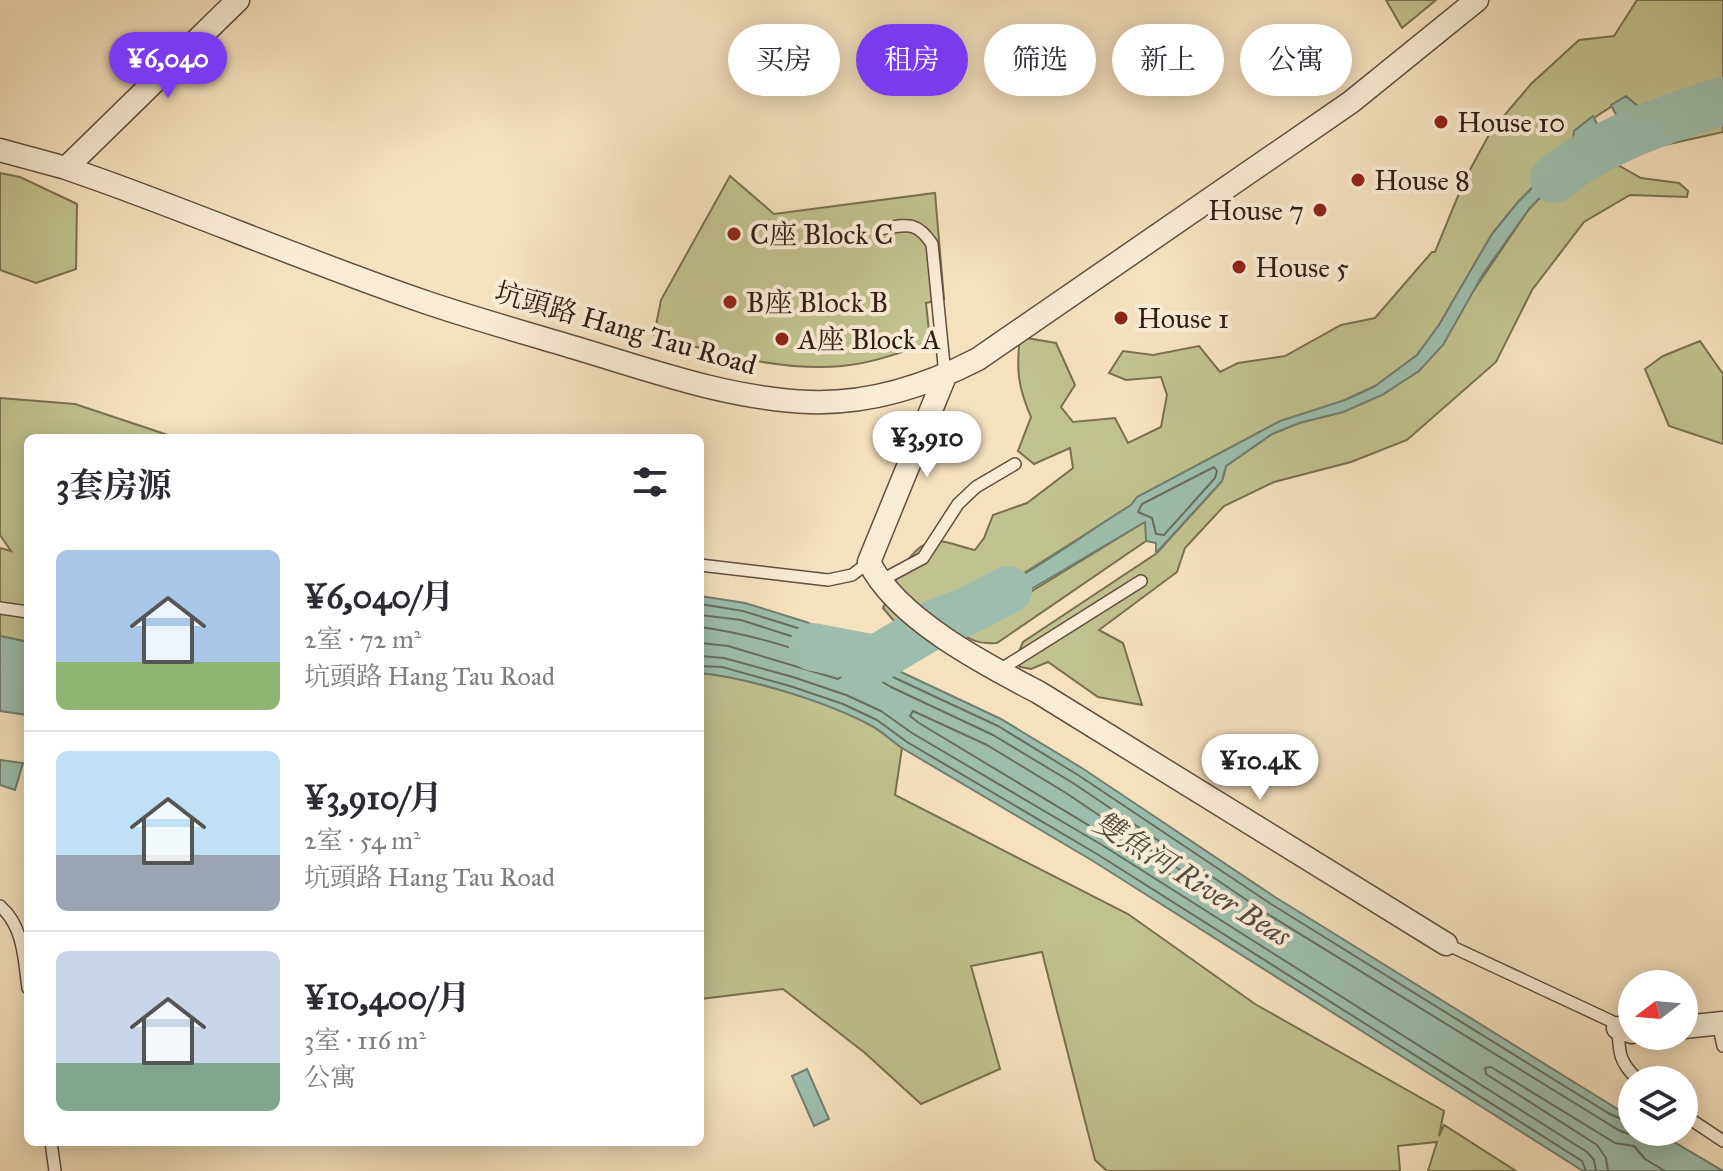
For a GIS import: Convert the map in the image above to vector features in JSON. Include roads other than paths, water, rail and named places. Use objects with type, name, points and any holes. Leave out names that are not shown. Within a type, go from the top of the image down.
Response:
[{"type":"street","points":[[66,168],[238,0]]},
{"type":"street","name":"坑頭路 Hang Tau Road","points":[[0,150],[66,168],[425,302],[716,389],[811,402],[843,401],[885,396],[945,376],[978,359],[1351,102],[1477,0]]},
{"type":"street","points":[[945,376],[874,572],[919,619],[997,671],[1038,692],[1446,944]]},
{"type":"street","points":[[1698,1025],[1721,1023]]},
{"type":"lane","points":[[880,229],[910,225],[919,228],[932,244],[945,376]]},
{"type":"lane","points":[[704,565],[828,580],[874,572],[923,558],[958,504],[976,487],[1015,464]]},
{"type":"lane","points":[[997,671],[1141,581]]},
{"type":"lane","points":[[0,608],[24,611]]},
{"type":"lane","points":[[0,906],[10,915],[20,936],[24,962]]},
{"type":"lane","points":[[1446,944],[1618,1026]]},
{"type":"lane","points":[[1721,1023],[1723,1046]]},
{"type":"lane","points":[[1698,1124],[1723,1141]]},
{"type":"lane","points":[[52,1146],[55,1171]]},
{"type":"water","points":[[1723,93],[1723,111],[1658,134],[1656,147],[1637,154],[1611,105],[1626,96],[1645,112],[1654,114]]},
{"type":"water","points":[[1593,116],[1618,165],[1597,176],[1589,170],[1553,184],[1529,209],[1483,274],[1443,345],[1419,371],[1382,395],[1343,412],[1299,423],[1272,434],[1226,466],[1222,481],[1156,553],[1156,543],[1146,541],[1145,522],[1011,604],[981,615],[957,629],[940,609],[1016,579],[1131,505],[1137,497],[1280,421],[1374,387],[1417,355],[1439,325],[1492,234],[1518,202],[1573,147],[1574,131]]},
{"type":"water","name":"雙魚河 River Beas","points":[[704,597],[745,603],[806,622],[847,640],[899,671],[1001,719],[1082,768],[1275,897],[1618,1109],[1618,1146],[1681,1146],[1723,1171],[1583,1171],[1093,861],[902,748],[872,726],[834,708],[742,680],[704,674]]},
{"type":"water","points":[[0,636],[24,641],[24,714],[0,711]]},
{"type":"water","points":[[0,760],[23,763],[15,790],[0,785]]},
{"type":"water","points":[[807,1069],[829,1119],[814,1126],[792,1076]]},
{"type":"waterway","points":[[1554,179],[1613,142],[1723,101]]},
{"type":"waterway","points":[[813,647],[876,659],[938,622],[1008,590]]},
{"type":"place","name":"House 10","points":[[1441,122]]},
{"type":"place","name":"House 8","points":[[1358,180]]},
{"type":"place","name":"House 7","points":[[1320,210]]},
{"type":"place","name":"C座 Block C","points":[[734,234]]},
{"type":"place","name":"House 5","points":[[1239,267]]},
{"type":"place","name":"B座 Block B","points":[[730,302]]},
{"type":"place","name":"House 1","points":[[1121,318]]},
{"type":"place","name":"A座 Block A","points":[[782,339]]}]
